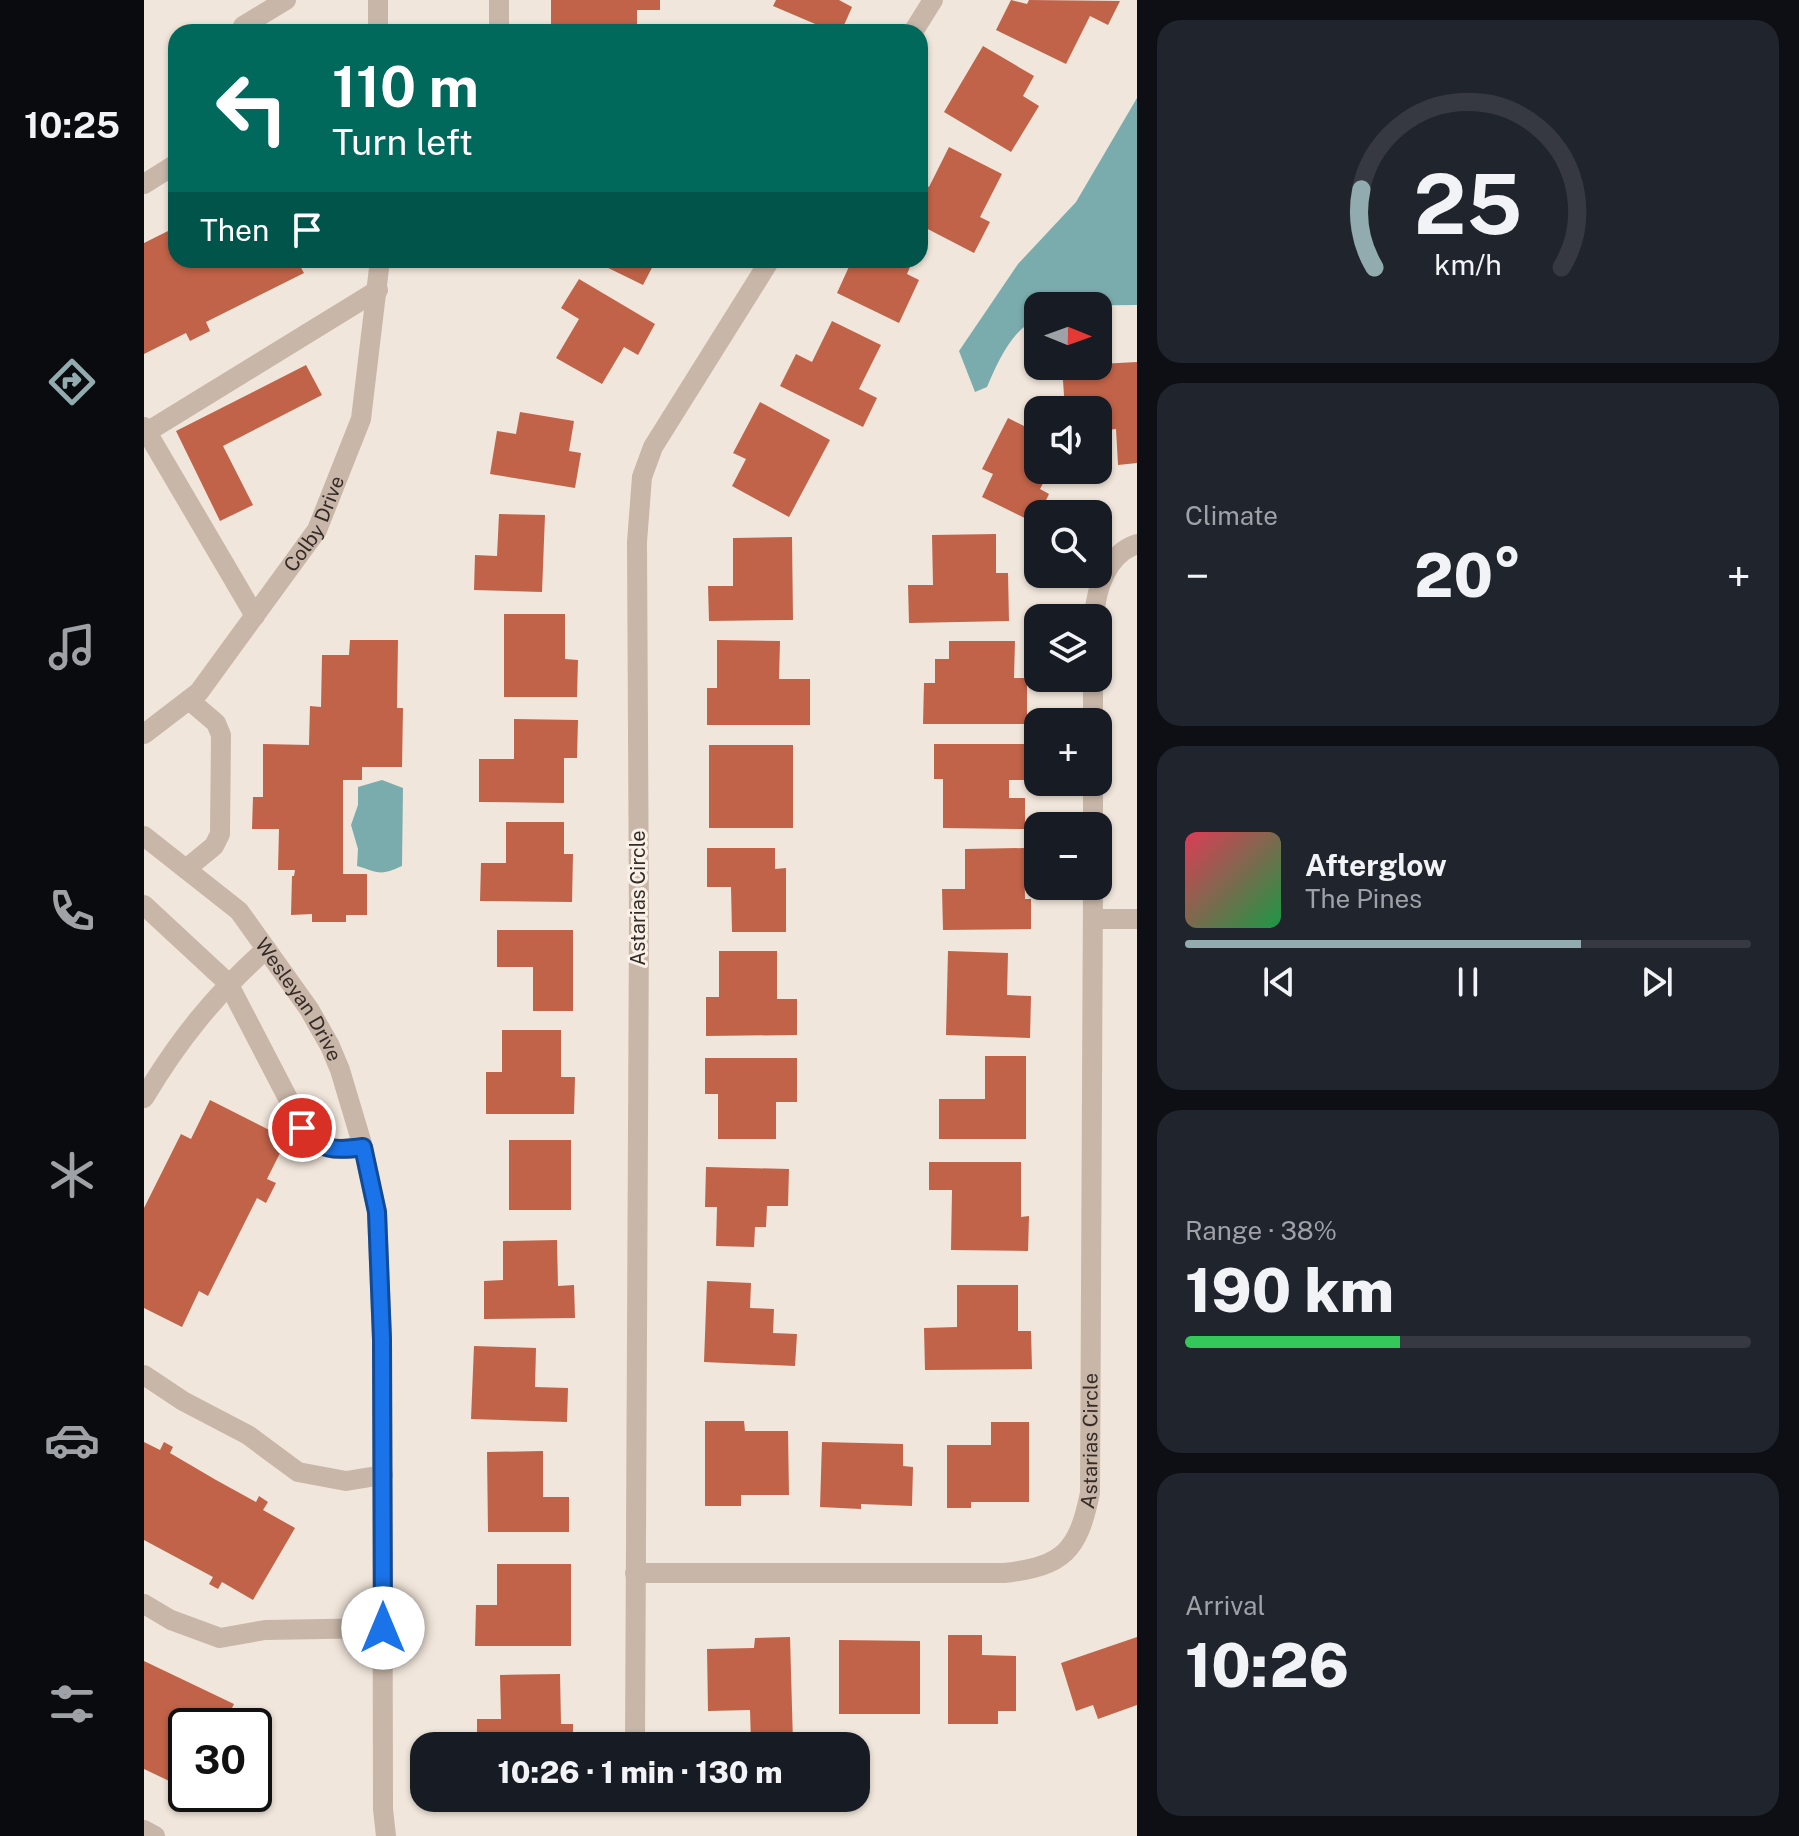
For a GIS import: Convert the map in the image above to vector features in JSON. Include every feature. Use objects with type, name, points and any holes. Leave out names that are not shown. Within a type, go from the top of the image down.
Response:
[{"type":"street","points":[[246,24],[286,0]]},
{"type":"street","points":[[378,0],[378,24]]},
{"type":"street","points":[[499,0],[499,24]]},
{"type":"street","points":[[918,24],[933,0]]},
{"type":"street","points":[[144,184],[168,169]]},
{"type":"street","name":"Colby Drive","points":[[144,734],[199,692],[317,530],[361,419],[379,268]]},
{"type":"street","name":"Astarias Circle","points":[[635,1732],[639,921],[637,542],[642,477],[653,447],[765,268]]},
{"type":"street","points":[[255,616],[145,430],[378,290]]},
{"type":"street","points":[[1095,604],[1105,571],[1125,548],[1137,544]]},
{"type":"street","points":[[186,869],[214,846],[220,834],[221,735],[216,723],[189,700]]},
{"type":"street","name":"Wesleyan Drive","points":[[144,836],[239,911],[309,1009],[330,1046],[363,1147],[377,1212],[382,1339],[383,1809],[386,1836]]},
{"type":"street","name":"Astarias Circle","points":[[635,1573],[1004,1573],[1038,1569],[1067,1552],[1083,1526],[1090,1493],[1093,900]]},
{"type":"street","points":[[144,905],[228,983],[307,1135],[322,1147],[332,1150],[363,1147]]},
{"type":"street","points":[[1093,919],[1137,919]]},
{"type":"street","points":[[144,1098],[170,1055],[228,983],[266,949]]},
{"type":"street","points":[[144,1375],[183,1401],[248,1435],[298,1472],[346,1481],[383,1475]]},
{"type":"street","points":[[144,1604],[171,1620],[220,1638],[265,1630],[383,1628]]},
{"type":"street","points":[[144,1830],[155,1836]]},
{"type":"water","points":[[1137,98],[1137,305],[1112,305],[1112,292],[1024,292],[1024,327],[1001,357],[987,387],[975,392],[959,351],[1018,264],[1076,202]]},
{"type":"water","points":[[382,780],[403,788],[402,866],[380,872],[357,866],[358,849],[351,825],[358,805],[358,787]]},
{"type":"building","points":[[551,0],[660,0],[660,10],[637,10],[637,24],[551,24]]},
{"type":"building","points":[[776,0],[839,0],[852,7],[845,24],[815,24],[773,6]]},
{"type":"building","points":[[1011,0],[1027,4],[1029,0],[1120,1],[1108,25],[1090,16],[1066,64],[996,30]]},
{"type":"building","points":[[983,46],[1034,76],[1023,96],[1039,106],[1011,152],[944,112]]},
{"type":"building","points":[[949,147],[1002,174],[980,217],[990,222],[974,253],[928,229],[929,187]]},
{"type":"building","points":[[168,231],[168,268],[301,268],[304,273],[206,322],[210,331],[190,341],[186,333],[144,354],[144,243]]},
{"type":"building","points":[[608,268],[652,268],[643,285]]},
{"type":"building","points":[[848,268],[910,268],[907,274],[919,280],[899,323],[837,293]]},
{"type":"building","points":[[579,279],[655,324],[638,355],[624,347],[602,384],[556,358],[579,319],[561,308]]},
{"type":"building","points":[[832,321],[881,345],[859,389],[877,398],[863,427],[780,386],[796,354],[812,362]]},
{"type":"building","points":[[1137,362],[1137,463],[1118,465],[1116,429],[1112,429],[1112,396],[1064,396],[1063,380],[1112,380],[1112,363]]},
{"type":"building","points":[[306,365],[322,395],[223,446],[253,505],[220,521],[176,431]]},
{"type":"building","points":[[760,402],[830,440],[789,517],[732,486],[746,459],[733,453]]},
{"type":"building","points":[[520,412],[574,421],[569,451],[581,453],[575,488],[490,474],[497,431],[516,434]]},
{"type":"building","points":[[1008,418],[1024,426],[1024,484],[1043,484],[1040,489],[1049,494],[1046,500],[1024,500],[1024,518],[982,497],[993,474],[982,469]]},
{"type":"building","points":[[499,514],[545,515],[542,592],[474,590],[475,555],[497,556]]},
{"type":"building","points":[[996,534],[996,573],[1008,573],[1009,621],[909,623],[908,585],[933,585],[932,535]]},
{"type":"building","points":[[792,537],[793,620],[709,621],[708,586],[733,586],[733,538]]},
{"type":"building","points":[[504,614],[565,614],[565,659],[578,660],[577,697],[504,697]]},
{"type":"building","points":[[350,640],[398,640],[397,708],[403,708],[402,767],[362,767],[362,780],[343,780],[343,874],[367,874],[367,915],[346,915],[346,922],[312,922],[312,914],[291,915],[292,876],[295,870],[278,870],[279,829],[252,829],[253,797],[263,797],[263,744],[309,745],[310,706],[321,707],[322,655],[349,655]]},
{"type":"building","points":[[717,640],[780,641],[779,679],[810,679],[810,725],[707,725],[707,688],[717,688]]},
{"type":"building","points":[[949,641],[1015,641],[1014,678],[1024,678],[1024,692],[1027,692],[1024,724],[923,724],[924,683],[935,683],[935,659],[949,659]]},
{"type":"building","points":[[514,719],[578,720],[577,758],[564,758],[564,803],[479,802],[479,759],[514,759]]},
{"type":"building","points":[[934,744],[1024,744],[1024,780],[1009,780],[1009,798],[1025,798],[1024,829],[943,828],[943,779],[934,779]]},
{"type":"building","points":[[709,745],[793,745],[793,828],[709,828]]},
{"type":"building","points":[[506,822],[564,822],[564,854],[573,854],[572,902],[480,901],[481,863],[506,863]]},
{"type":"building","points":[[707,848],[775,848],[775,869],[786,868],[786,932],[732,932],[731,887],[707,887]]},
{"type":"building","points":[[1024,848],[1024,900],[1031,900],[1031,929],[943,930],[942,889],[965,889],[965,849]]},
{"type":"building","points":[[497,930],[573,930],[573,1011],[533,1011],[533,967],[497,967]]},
{"type":"building","points":[[719,951],[777,951],[777,999],[797,999],[797,1035],[706,1036],[706,997],[719,997]]},
{"type":"building","points":[[948,951],[1008,953],[1007,995],[1031,996],[1030,1038],[946,1035]]},
{"type":"building","points":[[502,1030],[561,1030],[561,1077],[575,1077],[574,1114],[486,1114],[486,1072],[502,1072]]},
{"type":"building","points":[[985,1056],[1026,1056],[1026,1139],[939,1139],[939,1099],[985,1099]]},
{"type":"building","points":[[705,1058],[797,1058],[797,1102],[776,1102],[776,1139],[718,1139],[718,1094],[705,1094]]},
{"type":"building","points":[[210,1100],[287,1139],[267,1179],[276,1183],[266,1203],[257,1198],[208,1296],[199,1291],[182,1327],[144,1308],[144,1208],[181,1134],[191,1139]]},
{"type":"building","points":[[509,1140],[571,1140],[571,1210],[509,1210]]},
{"type":"building","points":[[929,1162],[1021,1162],[1021,1217],[1029,1216],[1028,1251],[951,1250],[952,1190],[929,1190]]},
{"type":"building","points":[[706,1167],[789,1169],[788,1206],[767,1206],[766,1227],[755,1227],[754,1247],[716,1246],[717,1207],[705,1207]]},
{"type":"building","points":[[557,1240],[558,1286],[574,1285],[575,1318],[484,1319],[484,1281],[503,1280],[503,1241]]},
{"type":"building","points":[[707,1281],[751,1283],[750,1308],[774,1309],[773,1333],[797,1334],[795,1366],[704,1362]]},
{"type":"building","points":[[957,1285],[1018,1285],[1018,1331],[1031,1331],[1032,1369],[925,1370],[924,1328],[957,1327]]},
{"type":"building","points":[[474,1346],[536,1348],[535,1387],[568,1388],[567,1422],[471,1419]]},
{"type":"building","points":[[705,1421],[744,1421],[745,1431],[788,1431],[789,1495],[741,1495],[741,1506],[705,1506]]},
{"type":"building","points":[[991,1422],[1029,1422],[1029,1502],[971,1502],[971,1508],[947,1508],[947,1445],[991,1445]]},
{"type":"building","points":[[144,1442],[160,1450],[164,1442],[173,1447],[170,1453],[216,1480],[256,1502],[259,1496],[268,1502],[263,1510],[295,1528],[253,1600],[222,1582],[218,1589],[209,1584],[213,1577],[144,1540]]},
{"type":"building","points":[[822,1442],[903,1444],[903,1466],[913,1467],[912,1506],[861,1504],[861,1509],[820,1507]]},
{"type":"building","points":[[543,1451],[543,1497],[569,1497],[569,1532],[488,1532],[487,1452]]},
{"type":"building","points":[[497,1564],[571,1564],[571,1646],[475,1646],[476,1605],[497,1605]]},
{"type":"building","points":[[948,1635],[982,1635],[982,1655],[1016,1656],[1016,1711],[998,1711],[998,1724],[948,1724]]},
{"type":"building","points":[[790,1637],[793,1732],[751,1732],[750,1710],[708,1711],[707,1649],[754,1648],[755,1638]]},
{"type":"building","points":[[1137,1637],[1137,1705],[1098,1719],[1093,1705],[1076,1711],[1061,1663]]},
{"type":"building","points":[[839,1640],[920,1641],[920,1714],[839,1714]]},
{"type":"building","points":[[144,1661],[234,1704],[232,1708],[168,1708],[168,1780],[144,1769]]},
{"type":"building","points":[[560,1674],[561,1724],[573,1724],[573,1732],[477,1732],[477,1719],[501,1719],[500,1675]]},
{"type":"route","points":[[302,1128],[322,1147],[341,1150],[363,1147],[377,1212],[382,1339],[383,1628]]}]
